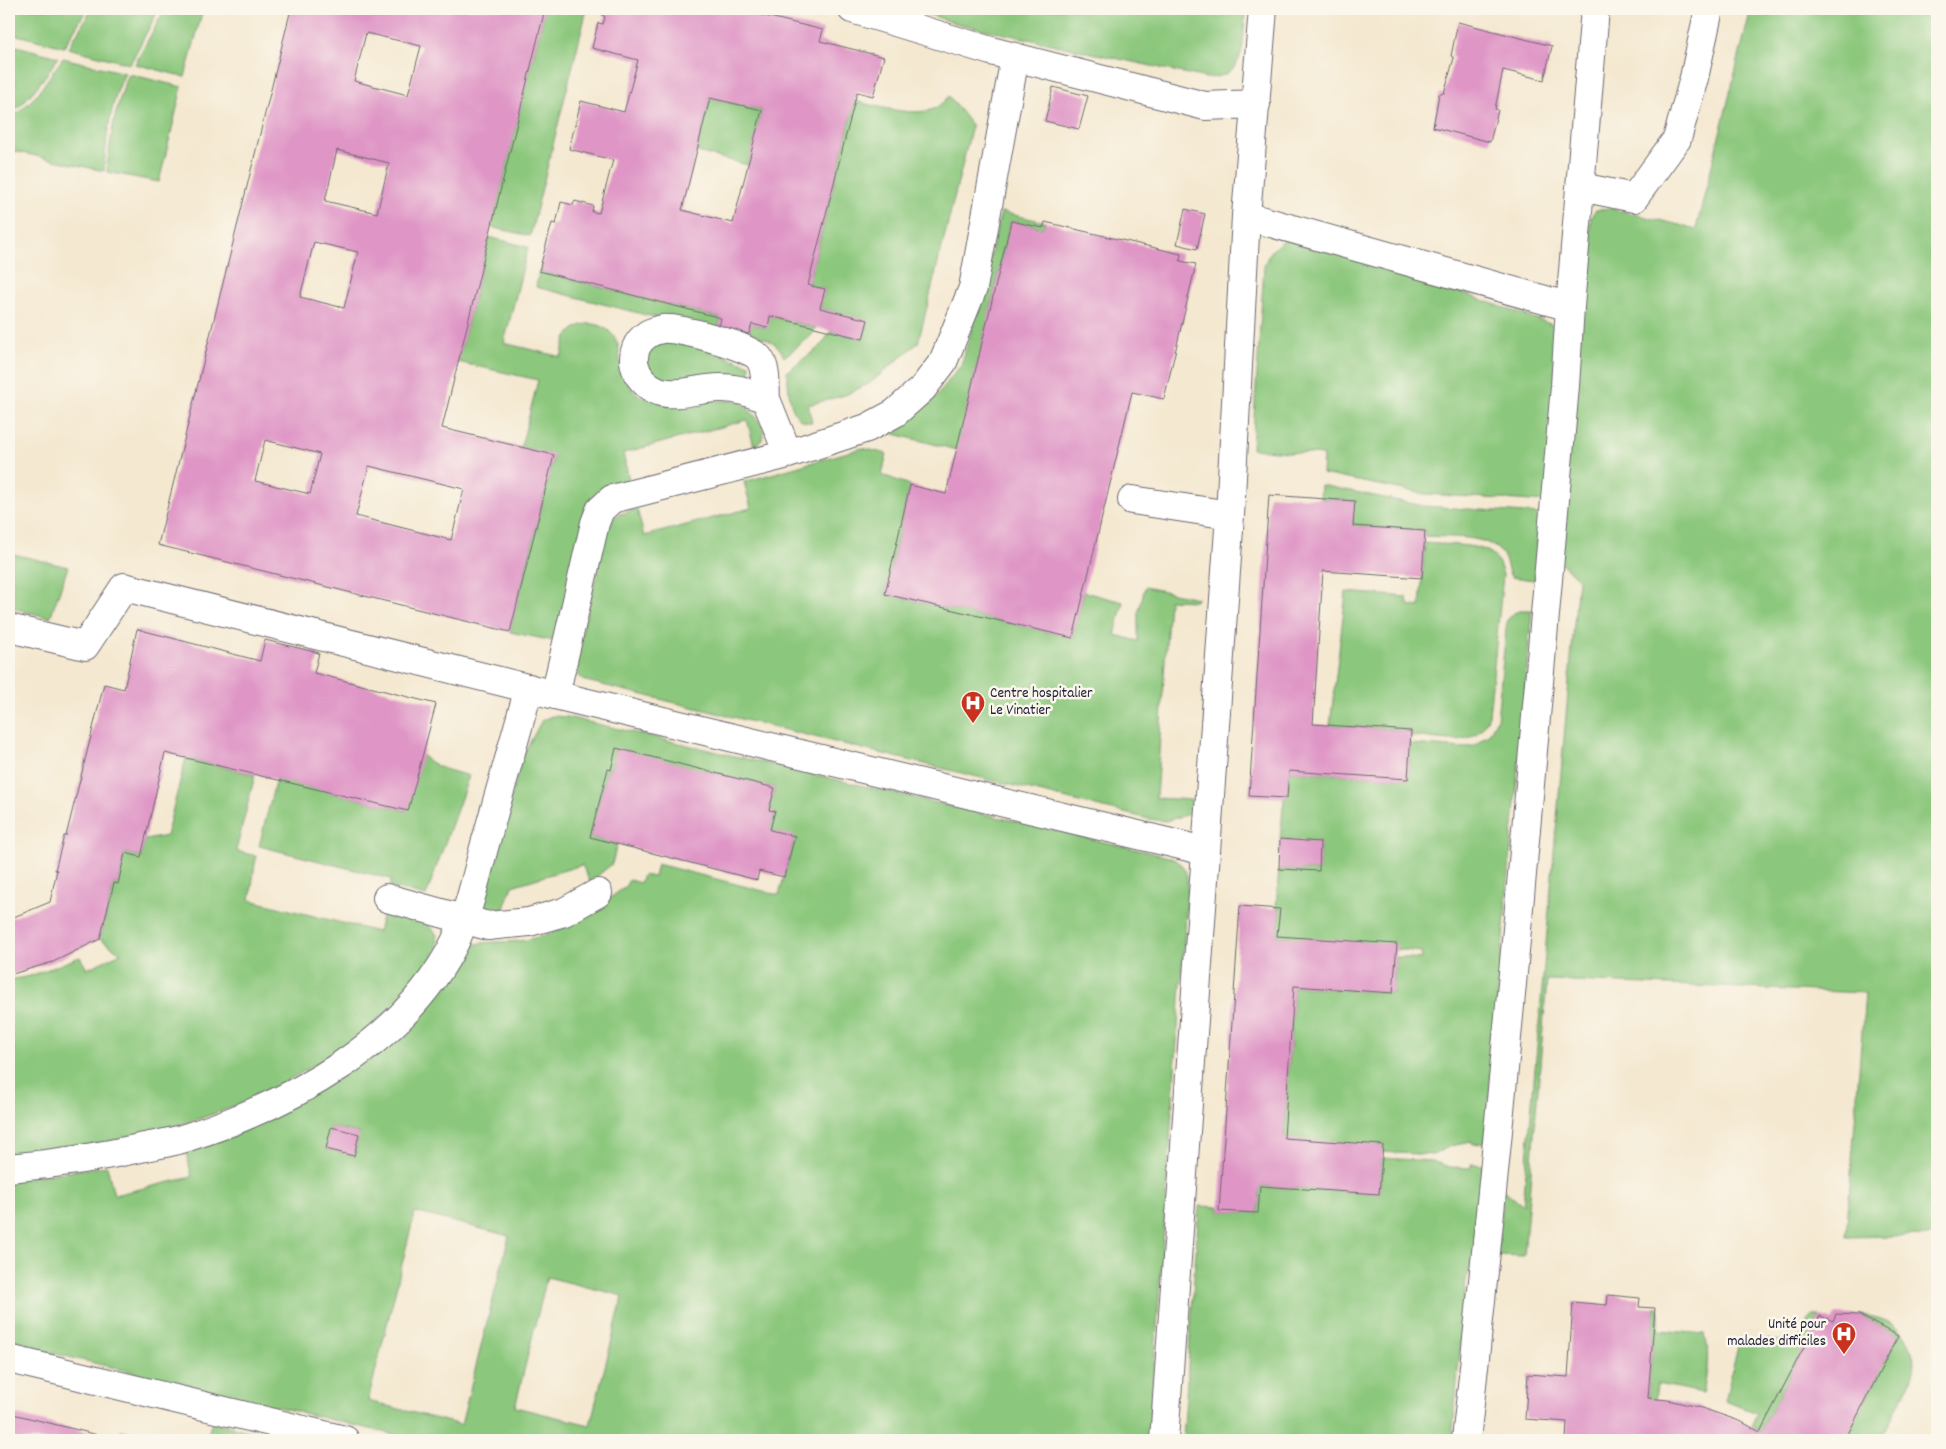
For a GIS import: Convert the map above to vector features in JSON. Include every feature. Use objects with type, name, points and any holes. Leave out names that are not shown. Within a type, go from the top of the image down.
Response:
[{"type":"lane","points":[[852,9],[1015,57],[1205,106],[1256,104]]},
{"type":"lane","points":[[1164,1440],[1204,851],[1230,515],[1246,216],[1263,9]]},
{"type":"lane","points":[[1466,1440],[1490,1220],[1565,386],[1595,9]]},
{"type":"lane","points":[[1581,187],[1634,198],[1677,139],[1694,78],[1709,9]]},
{"type":"lane","points":[[555,695],[595,523],[600,510],[612,499],[788,454],[867,428],[895,413],[924,388],[943,362],[973,288],[1015,57]]},
{"type":"lane","points":[[1246,216],[1570,306]]},
{"type":"lane","points":[[766,399],[788,454]]},
{"type":"lane","points":[[1132,500],[1230,515]]},
{"type":"lane","points":[[9,628],[85,646],[124,587],[555,695],[1204,851]]},
{"type":"lane","points":[[9,1168],[44,1165],[114,1154],[186,1138],[256,1111],[326,1075],[384,1034],[420,996],[440,969],[464,920],[529,688]]},
{"type":"lane","points":[[387,898],[488,926],[529,922],[564,912],[598,893]]},
{"type":"lane","points":[[9,1359],[345,1440]]},
{"type":"green space","points":[[9,9],[87,9],[64,47],[9,33]]},
{"type":"green space","points":[[92,9],[159,9],[130,64],[68,48]]},
{"type":"green space","points":[[165,9],[203,9],[185,77],[135,64]]},
{"type":"green space","points":[[545,9],[587,9],[530,236],[491,227]]},
{"type":"green space","points":[[912,9],[1245,9],[1243,44],[1236,64],[1230,72],[1206,78],[955,23]]},
{"type":"green space","points":[[1751,9],[1937,9],[1937,1236],[1846,1237],[1865,993],[1547,980],[1524,1256],[1497,1255],[1503,1189],[1523,1206],[1578,579],[1558,560],[1591,216],[1596,210],[1609,208],[1696,229]]},
{"type":"green space","points":[[9,44],[58,57],[36,88],[9,116]]},
{"type":"green space","points":[[63,58],[125,73],[110,121],[104,171],[9,150],[9,121],[35,97]]},
{"type":"green space","points":[[129,74],[182,87],[159,182],[107,172],[114,122]]},
{"type":"green space","points":[[949,96],[972,126],[918,343],[870,383],[845,395],[808,405],[812,422],[804,421],[798,418],[791,404],[787,371],[821,346],[831,331],[863,339],[868,321],[820,308],[825,289],[808,285],[855,101],[892,110],[922,112],[936,108]]},
{"type":"green space","points":[[710,98],[762,110],[748,165],[697,152]]},
{"type":"green space","points":[[1001,212],[1045,222],[1043,228],[1011,221],[957,450],[894,434],[893,431],[936,397],[961,365],[974,323]]},
{"type":"green space","points":[[489,237],[528,247],[504,343],[561,357],[567,337],[574,330],[587,324],[600,326],[612,334],[616,340],[623,375],[628,385],[641,396],[646,399],[738,401],[754,414],[764,432],[762,440],[754,446],[747,420],[623,453],[629,479],[608,487],[554,641],[510,632],[554,456],[521,447],[538,380],[458,362]]},
{"type":"green space","points":[[1290,238],[1310,239],[1553,325],[1558,329],[1547,502],[1425,494],[1322,474],[1323,455],[1252,449],[1264,266],[1268,256],[1274,249]]},
{"type":"green space","points":[[539,271],[721,318],[717,333],[536,287]]},
{"type":"green space","points":[[770,316],[816,328],[811,336],[784,357],[775,344],[749,334],[752,324],[767,328]]},
{"type":"green space","points":[[676,339],[750,365],[750,375],[681,384],[656,379],[644,357],[647,348]]},
{"type":"green space","points":[[862,448],[887,454],[882,475],[910,485],[885,594],[1073,638],[1084,592],[1123,602],[1115,635],[1138,641],[1138,614],[1145,587],[1197,598],[1196,601],[1169,600],[1156,798],[1194,800],[1194,807],[1189,814],[1166,821],[1149,819],[582,680],[577,672],[575,660],[610,520],[620,514],[637,509],[644,536],[751,508],[744,482]]},
{"type":"green space","points":[[1321,485],[1424,506],[1540,514],[1534,580],[1511,577],[1503,555],[1488,543],[1478,540],[1425,536],[1425,531],[1422,530],[1353,526],[1354,501],[1320,498]]},
{"type":"green space","points":[[1425,543],[1470,546],[1486,550],[1496,558],[1502,572],[1489,715],[1476,734],[1457,740],[1411,736],[1411,731],[1330,725],[1346,592],[1407,597],[1408,605],[1420,607]]},
{"type":"green space","points":[[9,553],[68,567],[50,618],[9,607]]},
{"type":"green space","points":[[1521,610],[1532,610],[1485,1143],[1473,1144],[1472,1142],[1450,1146],[1433,1155],[1382,1152],[1284,1138],[1294,986],[1393,993],[1396,957],[1421,959],[1422,952],[1277,936],[1280,909],[1276,908],[1279,869],[1319,871],[1320,842],[1280,839],[1284,798],[1287,798],[1289,771],[1408,779],[1411,744],[1463,748],[1475,745],[1489,734],[1497,719],[1507,620],[1514,613]]},
{"type":"green space","points":[[552,716],[567,717],[1169,857],[1181,864],[1187,875],[1188,885],[1149,1440],[416,1440],[52,1353],[9,1338],[9,1180],[107,1166],[114,1195],[192,1177],[185,1148],[258,1121],[462,950],[487,942],[521,941],[556,931],[603,903],[625,887],[629,880],[640,883],[643,875],[654,877],[657,864],[779,895],[795,837],[770,830],[775,812],[769,810],[775,788],[616,749],[611,770],[608,769],[590,837],[617,844],[612,864],[590,882],[582,865],[512,886],[504,908],[489,913],[484,911],[482,905],[522,757],[542,720]],"holes":[[[331,1127],[359,1133],[354,1156],[326,1149]],[[415,1212],[509,1236],[461,1425],[368,1401]],[[547,1277],[623,1296],[590,1425],[515,1407]]]},
{"type":"green space","points":[[422,755],[438,766],[469,776],[426,896],[390,887],[391,879],[259,846],[276,779],[407,811]]},
{"type":"green space","points":[[186,758],[255,775],[236,851],[256,856],[250,900],[378,932],[384,909],[418,919],[431,927],[437,938],[436,950],[411,985],[369,1028],[318,1063],[255,1097],[205,1117],[157,1131],[59,1149],[9,1155],[9,980],[30,976],[80,957],[87,969],[121,953],[100,939],[114,883],[118,884],[125,853],[141,857],[145,840],[166,836]]},
{"type":"green space","points":[[1382,1158],[1432,1161],[1450,1167],[1471,1168],[1471,1164],[1483,1165],[1476,1246],[1466,1279],[1452,1440],[1183,1440],[1199,1206],[1219,1207],[1219,1211],[1258,1213],[1260,1186],[1379,1194]]},
{"type":"green space","points":[[1655,1308],[1659,1308],[1659,1330],[1705,1334],[1708,1356],[1703,1393],[1657,1384],[1655,1399],[1648,1398]]},
{"type":"green space","points":[[1859,1315],[1887,1321],[1898,1329],[1907,1341],[1914,1359],[1911,1378],[1880,1440],[1845,1440],[1898,1336]]},
{"type":"green space","points":[[1811,1316],[1820,1316],[1760,1432],[1751,1426],[1757,1413],[1725,1401],[1740,1338],[1797,1342]]},
{"type":"green space","points":[[212,1422],[286,1440],[206,1440]]},
{"type":"green space","points":[[121,1430],[165,1440],[119,1440]]},
{"type":"building","points":[[291,9],[545,9],[442,428],[554,455],[510,632],[158,545]],"holes":[[[366,33],[421,46],[408,95],[354,81]],[[337,150],[389,163],[377,213],[325,201]],[[314,242],[358,252],[344,308],[300,297]],[[265,440],[320,454],[310,494],[255,481]],[[369,466],[464,489],[451,540],[356,516]]]},
{"type":"building","points":[[603,9],[737,9],[823,30],[820,41],[884,57],[873,96],[857,92],[808,285],[825,289],[820,308],[868,320],[863,339],[770,316],[768,328],[752,324],[749,334],[719,327],[721,318],[539,271],[552,223],[556,224],[561,202],[573,205],[575,201],[593,206],[592,212],[599,213],[613,160],[569,149],[581,101],[624,112],[638,60],[592,48],[598,23],[603,24],[605,17],[602,15]],"holes":[[[710,98],[762,110],[733,223],[682,210]]]},
{"type":"building","points":[[1458,22],[1552,46],[1544,80],[1503,70],[1495,109],[1498,110],[1490,142],[1433,127],[1439,94],[1444,93],[1454,58],[1451,56]]},
{"type":"building","points":[[1053,87],[1088,96],[1079,129],[1045,121]]},
{"type":"building","points":[[1185,209],[1205,214],[1197,249],[1177,244]]},
{"type":"building","points":[[1011,221],[1043,228],[1045,222],[1181,254],[1180,261],[1196,264],[1164,399],[1132,392],[1073,638],[885,594],[910,485],[946,494]]},
{"type":"building","points":[[1269,495],[1355,501],[1353,526],[1425,531],[1422,578],[1323,571],[1313,724],[1411,731],[1408,779],[1289,771],[1287,798],[1249,796]]},
{"type":"building","points":[[137,629],[260,661],[265,640],[319,653],[314,673],[436,704],[408,811],[165,753],[141,857],[125,853],[118,884],[114,883],[100,939],[53,962],[9,975],[9,919],[50,902],[57,870],[55,870],[64,836],[66,836],[104,684],[124,689]]},
{"type":"building","points":[[616,748],[775,788],[769,810],[775,811],[770,830],[795,836],[784,877],[759,871],[757,880],[590,837],[608,769],[611,770]]},
{"type":"building","points":[[1280,839],[1320,842],[1319,871],[1279,869]]},
{"type":"building","points":[[1240,906],[1280,909],[1277,936],[1397,944],[1393,993],[1294,986],[1284,1138],[1383,1145],[1379,1194],[1260,1186],[1258,1213],[1219,1211]]},
{"type":"building","points":[[331,1127],[359,1134],[354,1156],[326,1149]]},
{"type":"building","name":"Unité pour malades difficiles","points":[[1608,1295],[1640,1298],[1639,1307],[1655,1308],[1648,1398],[1668,1400],[1702,1408],[1742,1422],[1760,1432],[1820,1316],[1833,1321],[1836,1314],[1859,1315],[1898,1336],[1845,1440],[1566,1440],[1567,1422],[1525,1419],[1528,1374],[1568,1377],[1573,1302],[1607,1305]]},
{"type":"building","points":[[9,1413],[110,1438],[110,1440],[9,1440]]},
{"type":"place","name":"Centre hospitalier Le Vinatier","points":[[973,724]]},
{"type":"place","name":"Unité pour malades difficiles","points":[[1844,1355]]}]
